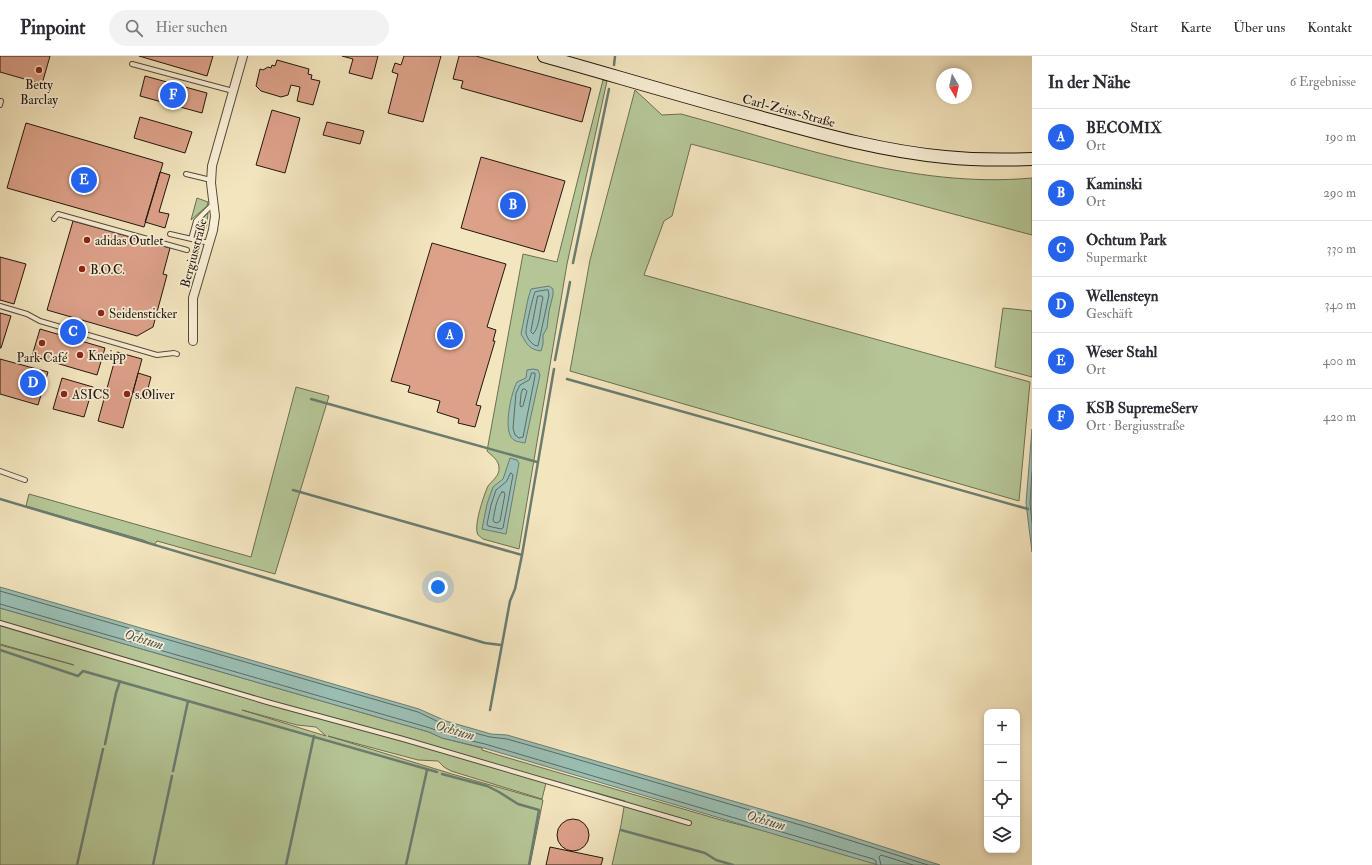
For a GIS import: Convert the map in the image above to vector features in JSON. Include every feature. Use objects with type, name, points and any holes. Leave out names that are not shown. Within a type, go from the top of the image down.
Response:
[{"type":"main road","name":"Carl-Zeiss-Straße","points":[[544,56],[832,137],[886,149],[972,160],[1032,159]]},
{"type":"street","name":"Bergiusstraße","points":[[193,341],[193,298],[209,244],[215,216],[211,180],[212,166],[243,56]]},
{"type":"lane","points":[[132,64],[234,91]]},
{"type":"lane","points":[[186,174],[211,180]]},
{"type":"lane","points":[[191,239],[196,221],[213,204]]},
{"type":"lane","points":[[54,219],[58,214],[187,250]]},
{"type":"lane","points":[[170,234],[209,244]]},
{"type":"lane","points":[[0,306],[27,314],[40,321],[157,355],[177,354]]},
{"type":"lane","points":[[0,471],[25,480]]},
{"type":"lane","points":[[0,623],[267,702],[410,741],[689,823]]},
{"type":"green space","points":[[603,80],[607,81],[567,264],[519,549],[483,539],[478,535],[477,525],[482,503],[488,486],[499,471],[497,460],[487,451],[523,254],[557,262]]},
{"type":"green space","points":[[635,90],[662,115],[681,114],[854,162],[898,171],[943,177],[987,180],[1032,178],[1032,235],[691,144],[672,216],[664,221],[644,275],[1030,382],[1019,501],[570,371],[590,260]]},
{"type":"green space","points":[[197,198],[208,202],[207,206],[191,220]]},
{"type":"green space","points":[[208,213],[204,234],[199,237],[194,236],[198,223]]},
{"type":"green space","points":[[1003,308],[1032,311],[1032,377],[995,367]]},
{"type":"green space","points":[[296,387],[329,396],[275,574],[157,541],[154,545],[143,540],[26,506],[29,494],[251,557]]},
{"type":"green space","points":[[0,608],[429,732],[442,738],[482,748],[482,750],[498,755],[721,820],[808,842],[879,865],[612,865],[625,801],[547,779],[542,799],[451,771],[438,761],[418,760],[328,736],[543,800],[530,865],[0,865],[0,645],[74,665],[0,644]],"holes":[[[242,710],[297,725],[316,727],[326,736]]]},
{"type":"water","points":[[549,286],[553,289],[553,295],[547,328],[543,335],[541,351],[531,347],[521,334],[531,289]]},
{"type":"water","points":[[527,370],[538,370],[540,375],[525,443],[512,439],[509,432],[508,418],[511,401],[517,382],[526,378]]},
{"type":"water","points":[[1032,429],[1032,552],[1026,503]]},
{"type":"water","points":[[510,458],[517,460],[519,463],[506,534],[482,529],[487,504],[493,487],[503,479]]},
{"type":"water","name":"Ochtum","points":[[0,587],[419,709],[446,721],[491,734],[507,735],[815,825],[940,865],[878,865],[484,748],[442,738],[429,732],[0,608]]},
{"type":"building","points":[[0,56],[50,56],[42,84],[0,72]]},
{"type":"building","points":[[139,56],[213,56],[207,76]]},
{"type":"building","points":[[342,56],[378,56],[372,79],[349,73],[353,59]]},
{"type":"building","points":[[404,56],[441,56],[423,122],[388,113],[398,74],[392,72],[395,63],[401,65]]},
{"type":"building","points":[[459,56],[476,56],[591,88],[582,122],[461,88],[463,81],[453,79]]},
{"type":"building","points":[[277,60],[309,69],[308,74],[312,75],[311,79],[320,81],[313,105],[297,101],[300,87],[291,85],[288,95],[281,97],[261,91],[256,86],[260,69],[263,70],[268,67],[271,68],[272,65],[275,66]]},
{"type":"building","points":[[145,76],[207,93],[202,113],[140,96]]},
{"type":"building","points":[[272,110],[300,118],[285,173],[256,165]]},
{"type":"building","points":[[140,117],[192,132],[185,153],[134,138]]},
{"type":"building","points":[[327,122],[364,131],[360,144],[323,135]]},
{"type":"building","points":[[26,123],[163,163],[144,227],[7,188]]},
{"type":"building","points":[[481,157],[565,181],[544,252],[461,228]]},
{"type":"building","points":[[160,172],[170,175],[159,212],[169,214],[165,228],[145,222]]},
{"type":"building","points":[[73,221],[170,248],[163,274],[167,275],[153,327],[137,336],[47,310]]},
{"type":"building","points":[[432,243],[506,264],[487,327],[496,330],[493,341],[495,341],[476,405],[481,406],[475,427],[458,423],[459,419],[437,412],[440,401],[408,392],[410,386],[391,381]]},
{"type":"building","points":[[0,257],[26,264],[14,304],[0,300]]},
{"type":"building","points":[[0,313],[11,316],[1,348],[0,348]]},
{"type":"building","points":[[40,329],[105,348],[97,375],[32,356]]},
{"type":"building","points":[[117,352],[142,359],[123,428],[98,421]]},
{"type":"building","points":[[0,359],[48,372],[38,405],[0,394]]},
{"type":"building","points":[[138,373],[151,377],[146,396],[133,392]]},
{"type":"building","points":[[62,378],[93,387],[84,417],[53,409]]},
{"type":"building","points":[[570,819],[576,819],[586,826],[589,835],[588,841],[582,848],[576,851],[570,851],[560,844],[557,838],[557,832],[564,822]]},
{"type":"building","points":[[550,847],[603,858],[601,865],[546,865]]},
{"type":"waterway","points":[[614,65],[615,56]]},
{"type":"waterway","points":[[573,263],[609,89]]},
{"type":"waterway","points":[[555,360],[570,282]]},
{"type":"waterway","points":[[490,710],[510,601],[515,589],[522,555],[554,369]]},
{"type":"waterway","points":[[567,379],[1028,509]]},
{"type":"waterway","points":[[311,399],[537,462]]},
{"type":"waterway","points":[[293,490],[522,555]]},
{"type":"waterway","points":[[0,499],[485,643],[501,645]]},
{"type":"waterway","points":[[0,650],[78,676],[83,671],[437,772]]},
{"type":"waterway","points":[[105,744],[120,681]]},
{"type":"waterway","points":[[173,771],[188,701]]},
{"type":"waterway","points":[[286,865],[314,736]]},
{"type":"waterway","points":[[77,865],[103,749]]},
{"type":"waterway","points":[[406,865],[427,770]]},
{"type":"waterway","points":[[442,774],[487,786],[518,804],[539,810],[529,865]]},
{"type":"waterway","points":[[153,865],[172,776]]},
{"type":"waterway","points":[[621,830],[705,853],[716,860],[733,865]]},
{"type":"place","name":"Betty Barclay","points":[[39,70]]},
{"type":"place","name":"KSB SupremeServ","points":[[173,95]]},
{"type":"place","name":"Weser Stahl","points":[[84,180]]},
{"type":"place","name":"Kaminski","points":[[513,205]]},
{"type":"place","name":"adidas Outlet","points":[[87,240]]},
{"type":"place","name":"B.O.C.","points":[[82,269]]},
{"type":"place","name":"Seidensticker","points":[[101,313]]},
{"type":"place","name":"Ochtum Park","points":[[73,332]]},
{"type":"place","name":"BECOMIX","points":[[450,335]]},
{"type":"place","name":"Park Café","points":[[42,343]]},
{"type":"place","name":"Kneipp","points":[[80,355]]},
{"type":"place","name":"Wellensteyn","points":[[33,383]]},
{"type":"place","name":"ASICS","points":[[64,394]]},
{"type":"place","name":"s.Oliver","points":[[127,394]]}]
